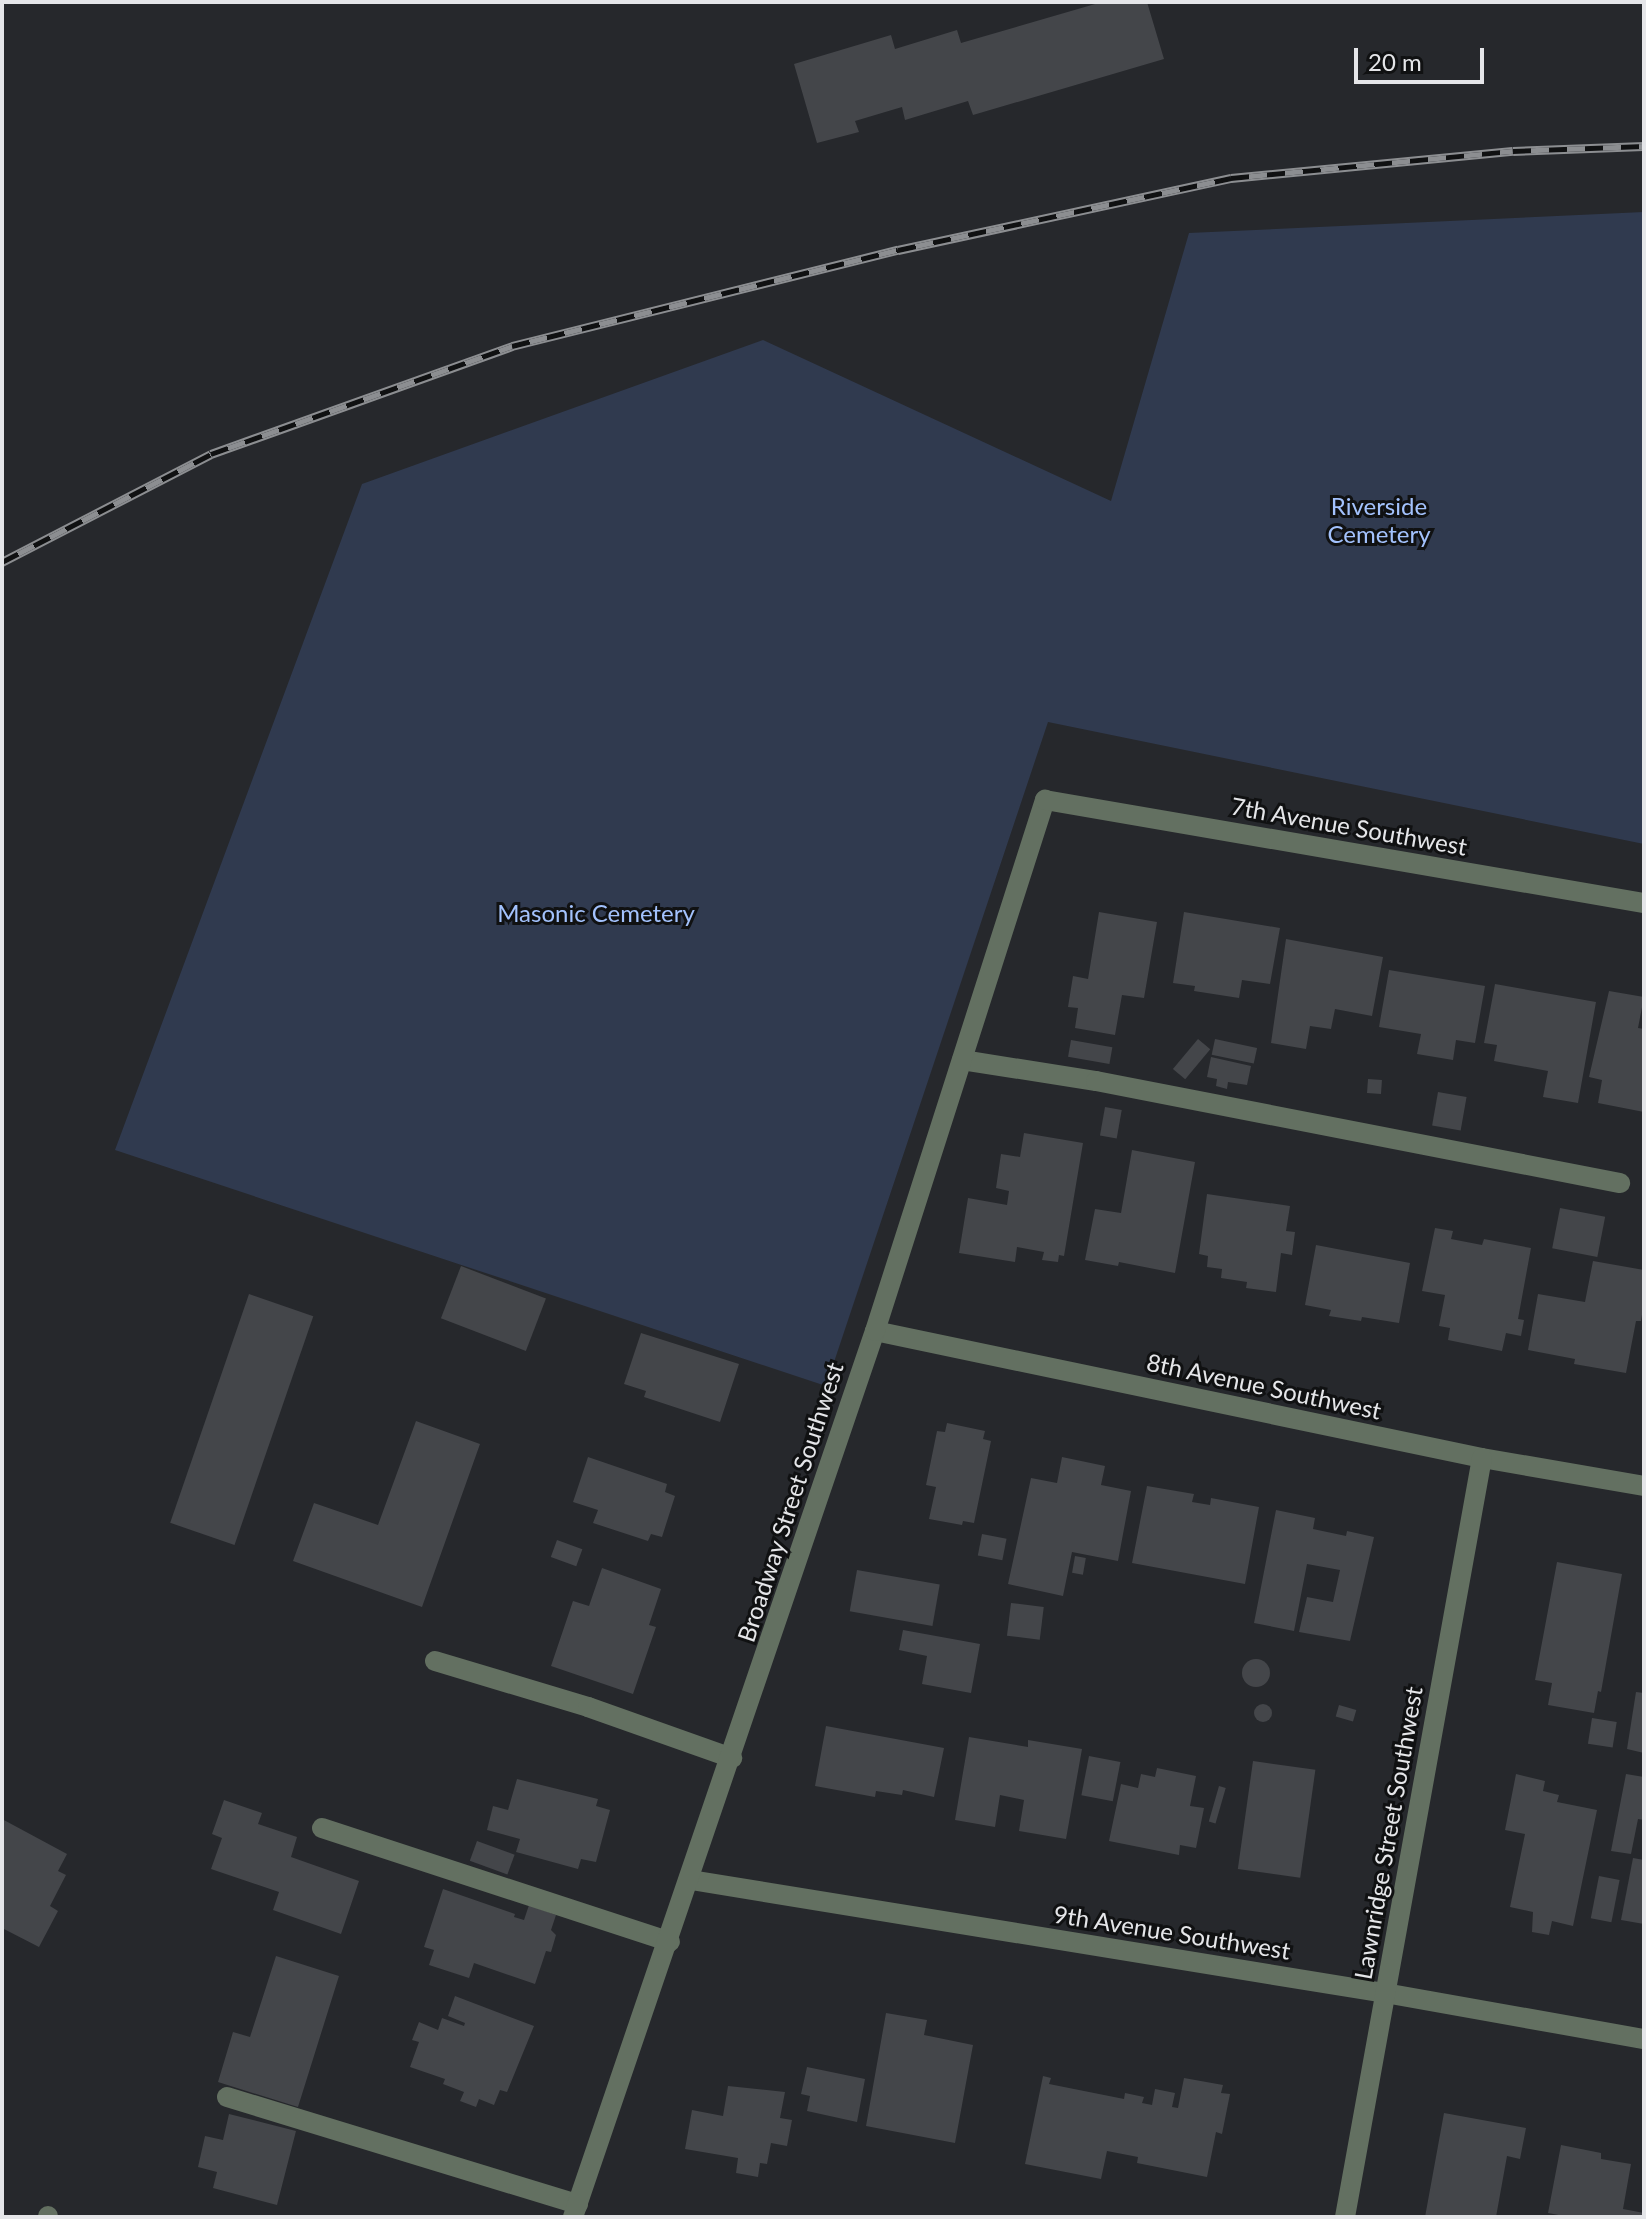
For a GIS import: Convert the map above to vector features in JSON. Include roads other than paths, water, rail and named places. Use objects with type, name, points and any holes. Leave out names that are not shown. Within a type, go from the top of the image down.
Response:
[{"type":"street","name":"7th Avenue Southwest","points":[[1045,800],[1644,903]]},
{"type":"street","name":"Broadway Street Southwest","points":[[576,2210],[670,1942],[875,1331],[1045,800]]},
{"type":"street","points":[[962,1060],[1096,1081],[1620,1183]]},
{"type":"street","name":"8th Avenue Southwest","points":[[875,1331],[1482,1458],[1644,1486]]},
{"type":"street","name":"Lawnridge Street Southwest","points":[[1345,2217],[1482,1458]]},
{"type":"street","points":[[435,1661],[588,1707],[732,1758]]},
{"type":"street","points":[[322,1828],[670,1942]]},
{"type":"street","name":"9th Avenue Southwest","points":[[691,1880],[1385,1993],[1644,2039]]},
{"type":"street","points":[[227,2097],[576,2210]]},
{"type":"railway","points":[[2,562],[211,454],[512,346],[898,250],[1231,178],[1513,151],[1644,146]]},
{"type":"park label","name":"Riverside Cemetery","points":[[1379,520]]},
{"type":"park label","name":"Masonic Cemetery","points":[[596,913]]}]
